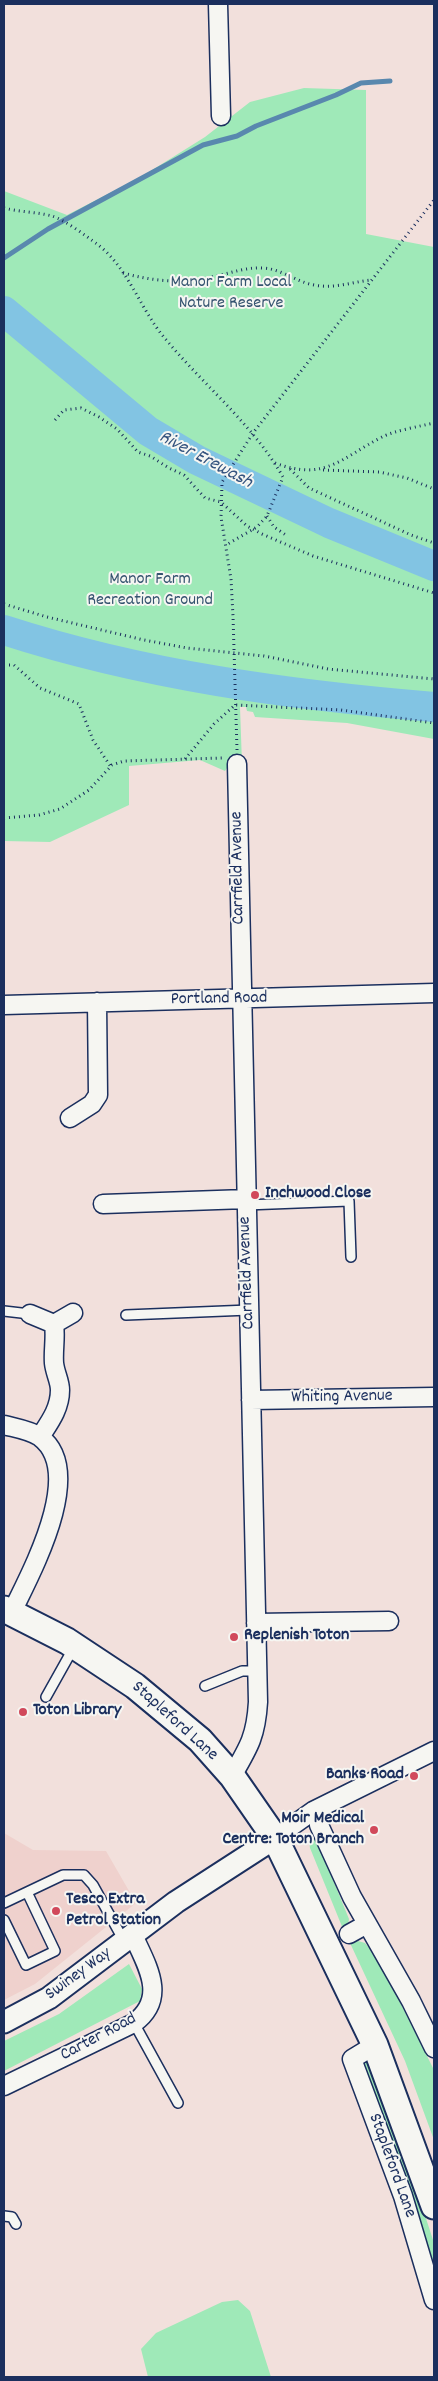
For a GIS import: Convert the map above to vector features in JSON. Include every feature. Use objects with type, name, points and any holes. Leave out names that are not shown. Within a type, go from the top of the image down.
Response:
[{"type":"main road","name":"Stapleford Lane","points":[[8,1611],[75,1646],[135,1686],[200,1740],[232,1776],[275,1838],[375,2044],[434,2206]]},
{"type":"street","points":[[218,4],[221,116]]},
{"type":"street","name":"Carrfield Avenue","points":[[232,1776],[247,1750],[256,1728],[257,1671],[237,764]]},
{"type":"street","name":"Portland Road","points":[[4,1005],[241,1000],[434,993]]},
{"type":"street","points":[[70,1118],[92,1104],[98,1095],[97,1002]]},
{"type":"street","points":[[114,1209],[246,1202]]},
{"type":"street","points":[[54,1324],[73,1313]]},
{"type":"street","points":[[30,1314],[54,1324]]},
{"type":"street","points":[[40,1437],[57,1410],[59,1400],[60,1390],[54,1362],[56,1344],[54,1324]]},
{"type":"street","name":"Whiting Avenue","points":[[251,1400],[434,1397]]},
{"type":"street","points":[[4,1425],[40,1437],[52,1451],[57,1467],[55,1498],[47,1535],[8,1611]]},
{"type":"street","points":[[256,1624],[389,1621]]},
{"type":"street","points":[[275,1838],[313,1811],[434,1751]]},
{"type":"street","points":[[319,1825],[367,1924],[434,2048]]},
{"type":"street","name":"Swiney Way","points":[[4,2022],[49,1998],[176,1902],[275,1838]]},
{"type":"street","points":[[349,1934],[367,1924]]},
{"type":"street","name":"Carter Road","points":[[4,2086],[134,2024],[148,2011],[152,2004],[153,1993],[144,1960],[128,1938]]},
{"type":"street","name":"Stapleford Lane","points":[[375,2044],[352,2059],[403,2196],[434,2300]]},
{"type":"lane","points":[[246,1202],[349,1201],[351,1258]]},
{"type":"lane","points":[[126,1315],[249,1310]]},
{"type":"lane","points":[[4,1311],[30,1314]]},
{"type":"lane","points":[[46,1697],[75,1646]]},
{"type":"lane","points":[[205,1686],[242,1671],[257,1671]]},
{"type":"lane","points":[[4,1903],[64,1874],[84,1875],[93,1885],[128,1938]]},
{"type":"lane","points":[[4,1920],[26,1965],[55,1951],[27,1892]]},
{"type":"lane","points":[[134,2024],[178,2103]]},
{"type":"lane","points":[[4,2216],[12,2217],[16,2224]]},
{"type":"path","points":[[4,818],[39,815],[60,809],[89,790],[111,767],[124,761],[218,757],[237,764],[232,589],[220,502],[222,482],[253,433],[434,200]]},
{"type":"path","points":[[4,208],[54,217],[99,245],[115,262],[162,335],[201,381],[253,433],[275,463],[283,477],[267,516],[253,529],[226,545]]},
{"type":"path","points":[[122,273],[174,282],[211,278],[239,270],[264,268],[276,270],[300,281],[324,286],[347,285],[372,280]]},
{"type":"path","points":[[55,420],[64,410],[81,408],[117,429],[138,452],[150,456],[169,468],[184,474],[205,498],[220,502],[238,519],[253,529],[313,556],[434,593]]},
{"type":"path","points":[[323,470],[353,455],[384,436],[434,423]]},
{"type":"path","points":[[275,463],[290,468],[379,472],[406,478],[434,489]]},
{"type":"path","points":[[290,468],[309,488],[411,535],[434,543]]},
{"type":"path","points":[[267,516],[274,527],[286,535]]},
{"type":"path","points":[[4,604],[47,617],[144,640],[264,656],[328,669],[434,679]]},
{"type":"path","points":[[4,665],[14,665],[40,688],[80,704],[93,740],[111,767]]},
{"type":"path","points":[[185,759],[214,724],[236,703],[341,710],[434,723]]},
{"type":"shaded area","points":[[4,1833],[33,1850],[106,1851],[136,1903],[35,1984],[4,2000]]},
{"type":"green space","points":[[304,88],[366,90],[366,234],[434,247],[434,739],[347,723],[255,717],[253,712],[247,711],[246,707],[240,707],[242,764],[229,765],[225,771],[200,760],[129,766],[129,805],[50,842],[4,841],[4,191],[67,215],[141,177],[205,137],[250,102]],"holes":[[[109,393],[169,429],[205,454],[176,439]],[[220,459],[273,490],[273,491],[218,462]]]},
{"type":"green space","points":[[316,1838],[349,1919],[348,1925],[343,1929],[310,1848],[309,1841]]},
{"type":"green space","points":[[358,1941],[365,1943],[370,1949],[395,1992],[434,2070],[434,2140],[405,2061],[350,1943]]},
{"type":"green space","points":[[129,1964],[142,1989],[140,2001],[4,2071],[4,2041],[59,2014]]},
{"type":"green space","points":[[360,2063],[367,2063],[406,2157],[434,2243],[434,2278]]},
{"type":"green space","points":[[238,2300],[250,2311],[271,2377],[148,2377],[141,2349],[156,2333],[222,2302]]},
{"type":"waterway","points":[[4,258],[48,229],[203,145],[237,136],[256,126],[336,95],[361,83],[390,81]]},
{"type":"waterway","name":"River Erewash","points":[[4,311],[148,431],[197,460],[329,523],[434,566]]},
{"type":"waterway","name":"River Erewash","points":[[4,630],[56,646],[109,659],[217,681],[325,696],[434,707]]},
{"type":"place","name":"Inchwood Close","points":[[255,1195]]},
{"type":"place","name":"Replenish Toton","points":[[234,1637]]},
{"type":"place","name":"Toton Library","points":[[23,1712]]},
{"type":"place","name":"Banks Road","points":[[414,1776]]},
{"type":"place","name":"Moir Medical Centre: Toton Branch","points":[[374,1830]]},
{"type":"place","name":"Tesco Extra Petrol Station","points":[[56,1911]]},
{"type":"park label","name":"Manor Farm Local Nature Reserve","points":[[231,294]]},
{"type":"park label","name":"Manor Farm Recreation Ground","points":[[150,591]]}]
